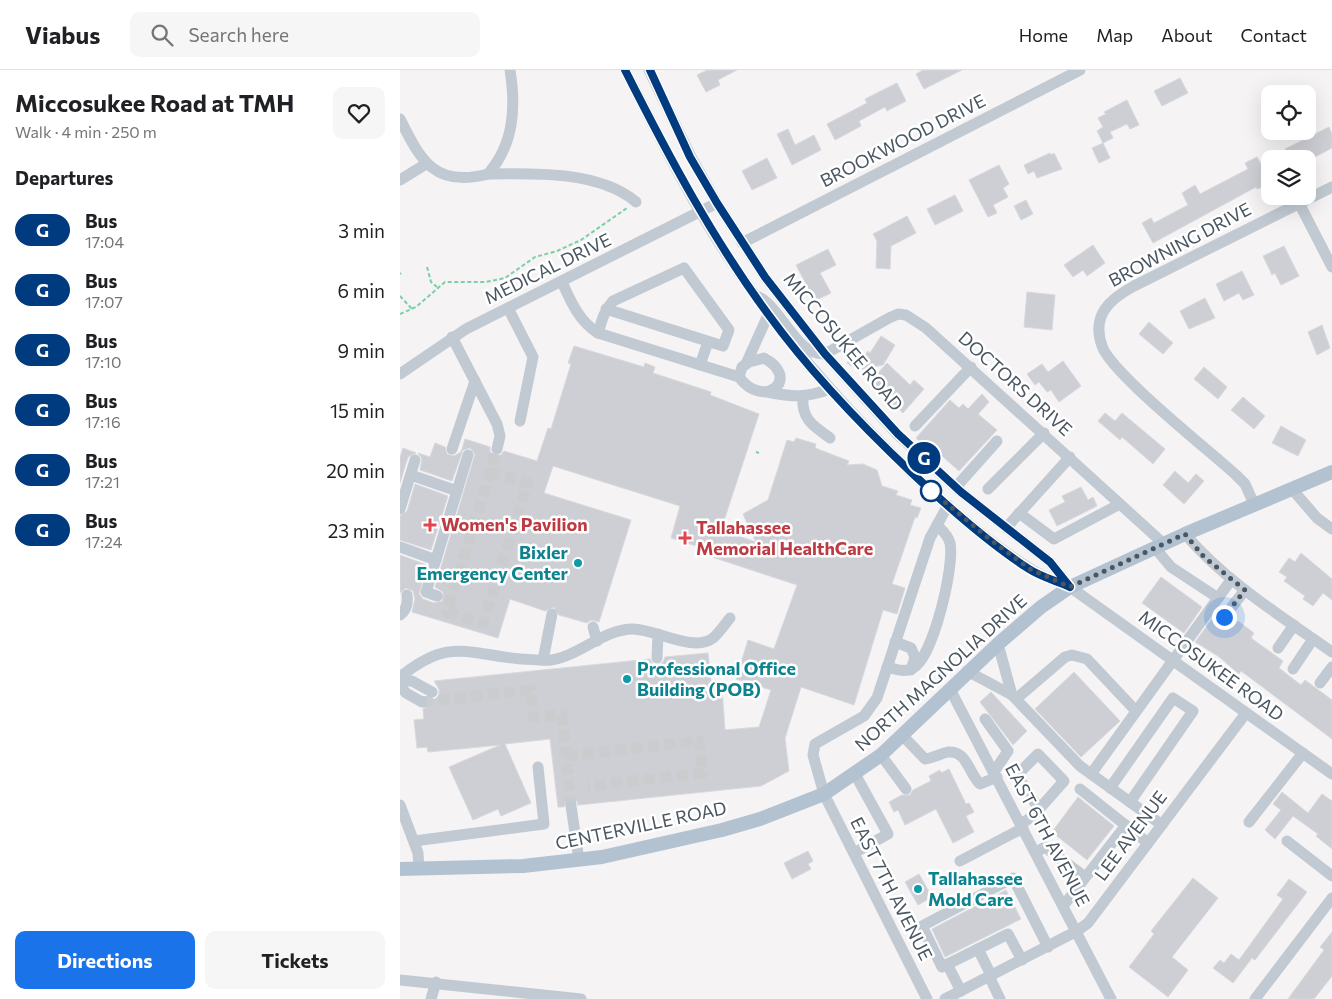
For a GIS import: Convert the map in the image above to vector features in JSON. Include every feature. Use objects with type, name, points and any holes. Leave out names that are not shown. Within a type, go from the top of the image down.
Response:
[{"type":"main road","name":"NORTH MAGNOLIA DRIVE","points":[[824,794],[881,755],[967,671],[1041,607],[1070,587],[1185,534],[1332,472]]},
{"type":"main road","name":"CENTERVILLE ROAD","points":[[400,869],[523,866],[579,860],[704,835],[760,819],[824,794]]},
{"type":"street","points":[[488,174],[498,162],[508,144],[514,113],[510,70]]},
{"type":"street","name":"MICCOSUKEE ROAD","points":[[626,70],[672,164],[700,212],[768,315],[830,389],[879,442],[948,505],[1030,569],[1070,587],[1332,774]]},
{"type":"street","name":"MICCOSUKEE ROAD","points":[[650,70],[690,157],[717,203],[781,298],[825,354],[898,434],[956,487],[1050,562],[1070,587]]},
{"type":"street","name":"BROOKWOOD DRIVE","points":[[742,242],[1080,70]]},
{"type":"street","points":[[400,119],[413,146],[426,164],[447,176],[458,179],[488,174],[522,173],[576,178],[624,192],[636,202]]},
{"type":"street","points":[[400,180],[426,164]]},
{"type":"street","name":"BROWNING DRIVE","points":[[1316,195],[1332,187]]},
{"type":"street","name":"MEDICAL DRIVE","points":[[400,374],[452,337],[717,203]]},
{"type":"street","name":"BROWNING DRIVE","points":[[1254,504],[1245,484],[1129,379],[1106,354],[1101,342],[1100,325],[1102,315],[1108,304],[1115,297],[1295,205]]},
{"type":"street","points":[[1300,205],[1332,266]]},
{"type":"street","points":[[601,334],[609,310],[613,301],[684,268],[729,330],[723,346],[609,310]]},
{"type":"street","points":[[562,282],[579,316],[587,326],[601,334],[739,377],[746,387],[756,392],[768,392],[794,397],[830,389]]},
{"type":"street","points":[[754,294],[769,302],[806,350],[816,354],[825,354]]},
{"type":"street","points":[[508,308],[532,357],[520,421]]},
{"type":"street","name":"DOCTORS DRIVE","points":[[825,354],[898,314],[906,315],[926,328],[971,367],[1120,504],[1159,546],[1170,567],[1218,598]]},
{"type":"street","points":[[739,377],[742,367],[746,364],[768,315]]},
{"type":"street","points":[[452,337],[497,424],[500,436],[497,449]]},
{"type":"street","points":[[697,364],[705,340]]},
{"type":"street","points":[[746,364],[764,358],[773,363],[781,374],[781,381],[775,389],[768,392]]},
{"type":"street","points":[[915,426],[971,367]]},
{"type":"street","points":[[452,449],[475,381]]},
{"type":"street","points":[[803,396],[804,414],[810,423],[830,438]]},
{"type":"street","points":[[988,489],[1044,433]]},
{"type":"street","points":[[956,487],[997,441]]},
{"type":"street","points":[[437,596],[426,592],[468,454]]},
{"type":"street","points":[[1006,528],[1070,457]]},
{"type":"street","points":[[400,509],[415,460]]},
{"type":"street","points":[[410,475],[457,491]]},
{"type":"street","points":[[1292,488],[1318,518],[1332,529]]},
{"type":"street","points":[[1019,513],[1054,539],[1120,504]]},
{"type":"street","name":"EAST 7TH AVENUE","points":[[927,999],[824,794],[813,755],[815,744],[856,721],[870,710],[877,698],[930,538],[948,505]]},
{"type":"street","points":[[887,667],[911,670],[923,659],[928,649],[944,599],[951,556],[950,542],[937,525]]},
{"type":"street","points":[[1185,534],[1204,557],[1231,580],[1332,652]]},
{"type":"street","points":[[400,548],[436,560]]},
{"type":"street","points":[[1091,774],[1231,580]]},
{"type":"street","points":[[1224,617],[1245,590]]},
{"type":"street","points":[[400,604],[407,596],[408,602],[400,615]]},
{"type":"street","points":[[543,660],[552,614]]},
{"type":"street","points":[[400,679],[425,659],[453,650],[467,650],[506,657],[543,660],[559,658],[597,641],[631,629],[696,644],[712,639],[730,618]]},
{"type":"street","points":[[1278,648],[1294,625]]},
{"type":"street","points":[[593,626],[597,641]]},
{"type":"street","points":[[657,658],[658,634]]},
{"type":"street","points":[[1292,669],[1313,638]]},
{"type":"street","points":[[895,642],[911,648],[915,656],[911,670]]},
{"type":"street","points":[[998,644],[1014,697]]},
{"type":"street","points":[[1014,697],[1065,657],[1072,654],[1087,659],[1136,712]]},
{"type":"street","points":[[1320,683],[1332,667]]},
{"type":"street","points":[[967,671],[1014,697],[1080,766],[1162,825]]},
{"type":"street","points":[[400,679],[412,681],[432,692]]},
{"type":"street","points":[[400,686],[406,693],[422,702]]},
{"type":"street","name":"EAST 6TH AVENUE","points":[[950,689],[1064,905],[1111,999]]},
{"type":"street","points":[[1110,788],[1173,698],[1194,712],[1130,802]]},
{"type":"street","name":"LEE AVENUE","points":[[945,999],[1077,932],[1088,923],[1246,713]]},
{"type":"street","points":[[902,736],[925,759],[948,752],[956,753],[967,762],[980,784],[995,774],[1008,751],[985,719]]},
{"type":"street","points":[[1249,822],[1302,753]]},
{"type":"street","points":[[960,861],[1022,826],[1039,809],[1064,781],[1038,754],[1017,775],[1039,809]]},
{"type":"street","points":[[881,755],[906,789]]},
{"type":"street","points":[[414,841],[544,824],[538,767]]},
{"type":"street","points":[[854,853],[888,834],[855,774]]},
{"type":"street","points":[[1080,789],[1148,843]]},
{"type":"street","points":[[572,806],[579,860]]},
{"type":"street","points":[[401,811],[414,841],[419,869]]},
{"type":"street","points":[[1064,905],[1126,825]]},
{"type":"street","points":[[1287,841],[1332,876]]},
{"type":"street","points":[[1036,852],[1045,847],[1085,877]]},
{"type":"street","points":[[1022,960],[1008,934],[942,967],[922,926],[1013,878],[1048,946]]},
{"type":"street","points":[[1255,999],[1332,898]]},
{"type":"street","points":[[978,949],[1000,999]]},
{"type":"street","points":[[947,964],[961,990]]},
{"type":"street","points":[[400,980],[436,982],[581,999]]},
{"type":"street","points":[[431,999],[436,982]]},
{"type":"path","points":[[400,314],[412,309],[444,282],[486,282],[505,278],[535,257],[581,240],[636,202]]},
{"type":"path","points":[[427,267],[431,282],[438,287]]},
{"type":"path","points":[[400,296],[412,309]]},
{"type":"building","points":[[707,70],[737,70],[718,80],[720,85],[706,92],[697,75]]},
{"type":"building","points":[[923,70],[962,70],[924,89],[916,74]]},
{"type":"building","points":[[1180,78],[1188,93],[1162,106],[1154,91]]},
{"type":"building","points":[[897,83],[906,101],[887,111],[885,107],[859,121],[861,126],[835,140],[827,124],[867,103],[865,99]]},
{"type":"building","points":[[1127,100],[1139,125],[1130,129],[1127,124],[1110,132],[1113,138],[1103,143],[1097,131],[1103,127],[1098,118],[1106,114],[1104,112]]},
{"type":"building","points":[[1329,127],[1332,134],[1332,148],[1316,156],[1316,150],[1285,150],[1303,140],[1316,140],[1316,134]]},
{"type":"building","points":[[788,129],[795,145],[814,135],[821,150],[792,165],[777,134]]},
{"type":"building","points":[[1103,143],[1110,158],[1099,163],[1092,148]]},
{"type":"building","points":[[1050,153],[1051,155],[1054,153],[1062,169],[1037,178],[1034,171],[1028,174],[1024,165]]},
{"type":"building","points":[[1257,157],[1261,164],[1261,187],[1257,189],[1256,187],[1153,243],[1142,223],[1151,218],[1154,223],[1188,205],[1182,193],[1195,185],[1200,194],[1248,169],[1245,163]]},
{"type":"building","points":[[767,158],[777,178],[752,190],[742,171]]},
{"type":"building","points":[[999,165],[1009,184],[1003,188],[1008,197],[993,205],[997,213],[988,217],[969,180]]},
{"type":"building","points":[[955,195],[963,211],[935,225],[927,209]]},
{"type":"building","points":[[1026,200],[1033,214],[1021,220],[1014,206]]},
{"type":"building","points":[[907,216],[916,233],[891,246],[890,269],[876,268],[877,241],[873,234]]},
{"type":"building","points":[[1093,245],[1105,263],[1087,276],[1083,270],[1073,277],[1064,265]]},
{"type":"building","points":[[1284,246],[1299,276],[1281,285],[1275,273],[1272,275],[1263,256]]},
{"type":"building","points":[[828,249],[836,265],[820,273],[831,293],[815,301],[796,265]]},
{"type":"building","points":[[1242,271],[1254,295],[1243,300],[1239,293],[1224,301],[1216,284]]},
{"type":"building","points":[[1027,292],[1055,295],[1052,330],[1024,327]]},
{"type":"building","points":[[1205,298],[1215,318],[1189,329],[1180,311]]},
{"type":"building","points":[[1149,322],[1173,343],[1163,354],[1139,334]]},
{"type":"building","points":[[1322,325],[1330,348],[1317,355],[1308,332]]},
{"type":"building","points":[[881,336],[895,345],[883,365],[858,370],[847,363],[856,349],[865,355],[868,351],[870,353]]},
{"type":"building","points":[[574,346],[644,367],[645,363],[655,367],[653,373],[711,392],[710,395],[759,414],[721,530],[756,542],[743,514],[768,500],[787,440],[794,442],[796,438],[816,444],[815,448],[849,461],[847,465],[863,464],[877,470],[882,486],[898,491],[896,495],[912,500],[910,505],[921,508],[917,518],[915,517],[892,584],[905,588],[897,614],[883,610],[854,705],[801,687],[785,738],[789,771],[761,786],[578,805],[577,801],[570,799],[566,800],[564,807],[558,807],[550,739],[505,744],[531,803],[501,816],[498,809],[473,820],[449,767],[500,745],[428,752],[427,747],[417,748],[414,720],[424,719],[423,709],[429,705],[429,699],[435,699],[439,695],[439,689],[434,681],[650,659],[653,664],[657,665],[663,662],[665,657],[708,653],[712,689],[722,688],[725,730],[759,727],[771,690],[736,679],[748,640],[774,649],[797,585],[712,557],[709,550],[671,538],[680,506],[553,466],[544,493],[631,520],[599,622],[591,620],[587,623],[559,615],[554,607],[545,611],[510,599],[498,638],[412,612],[415,599],[413,591],[406,588],[400,593],[400,555],[427,565],[419,594],[423,599],[434,603],[442,601],[443,592],[435,587],[475,454],[470,448],[463,450],[452,481],[420,470],[422,459],[418,453],[430,457],[435,443],[445,447],[447,454],[454,456],[461,452],[465,439],[490,447],[490,452],[495,456],[500,456],[504,451],[537,461],[548,428],[551,429],[571,364],[568,363]]},
{"type":"building","points":[[1063,361],[1081,386],[1059,402],[1051,390],[1047,392],[1039,382],[1035,385],[1027,374],[1042,364],[1048,372]]},
{"type":"building","points":[[887,363],[910,385],[914,380],[924,389],[903,413],[869,383]]},
{"type":"building","points":[[1204,367],[1227,387],[1218,399],[1194,379]]},
{"type":"building","points":[[982,394],[989,402],[978,414],[997,430],[959,471],[941,455],[938,458],[916,438],[950,400],[959,408],[963,404],[968,409]]},
{"type":"building","points":[[1243,397],[1265,416],[1254,429],[1231,410]]},
{"type":"building","points":[[1105,413],[1115,421],[1122,413],[1165,449],[1153,464],[1122,437],[1120,440],[1098,421]]},
{"type":"building","points":[[1281,426],[1306,440],[1298,456],[1272,443]]},
{"type":"building","points":[[403,448],[416,453],[408,457],[400,483],[400,457]]},
{"type":"building","points":[[1175,471],[1188,483],[1196,474],[1204,481],[1184,504],[1163,485]]},
{"type":"building","points":[[415,484],[448,496],[431,550],[400,540],[400,516],[407,511]]},
{"type":"building","points":[[1081,487],[1088,500],[1093,497],[1097,506],[1057,526],[1049,510],[1065,502],[1062,496]]},
{"type":"building","points":[[1301,553],[1332,579],[1332,600],[1323,593],[1313,606],[1303,599],[1305,596],[1284,581],[1287,577],[1279,572],[1289,558],[1295,562]]},
{"type":"building","points":[[1161,577],[1202,607],[1184,633],[1142,603]]},
{"type":"building","points":[[1215,615],[1220,623],[1227,624],[1233,628],[1238,621],[1254,633],[1251,638],[1283,661],[1279,668],[1301,685],[1305,680],[1332,700],[1332,739],[1241,671],[1239,674],[1218,656],[1195,642]]},
{"type":"building","points":[[1074,672],[1120,721],[1081,757],[1035,709]]},
{"type":"building","points":[[991,692],[1027,731],[1013,745],[980,702]]},
{"type":"building","points":[[949,769],[966,804],[969,803],[974,812],[966,816],[974,832],[953,843],[936,809],[905,825],[898,810],[894,812],[889,802],[902,795],[910,795],[913,790],[931,781],[929,776],[940,770],[941,773]]},
{"type":"building","points":[[1282,792],[1308,813],[1322,794],[1332,801],[1332,849],[1316,836],[1318,834],[1293,816],[1275,839],[1265,830],[1281,810],[1273,804]]},
{"type":"building","points":[[1078,797],[1114,826],[1087,860],[1052,832]]},
{"type":"building","points":[[808,851],[813,861],[808,864],[811,869],[792,879],[784,863]]},
{"type":"building","name":"Tallahassee Mold Care","points":[[919,874],[932,897],[918,905],[905,882]]},
{"type":"building","points":[[1193,878],[1218,898],[1172,957],[1188,970],[1168,997],[1129,967],[1154,934],[1151,931]]},
{"type":"building","points":[[1289,879],[1307,892],[1255,960],[1252,958],[1233,983],[1213,968],[1220,960],[1224,963],[1231,954],[1239,960],[1283,899],[1277,895]]},
{"type":"building","points":[[1006,890],[1021,919],[945,957],[932,929]]},
{"type":"building","points":[[1332,932],[1332,976],[1314,999],[1288,999],[1324,950],[1320,947]]},
{"type":"tunnel","points":[[489,472],[528,483],[483,623],[447,612],[497,449]]},
{"type":"tunnel","points":[[422,702],[531,690],[533,717],[562,715],[571,806]]},
{"type":"tunnel","points":[[566,756],[699,741],[703,773],[588,786]]},
{"type":"bus line","name":"G","points":[[625,70],[672,164],[725,252],[768,315],[815,373],[879,442],[938,498],[1030,569],[1070,587],[1050,562],[961,492],[898,434],[825,354],[765,277],[717,203],[690,157],[650,70]]},
{"type":"place","name":"Women's Pavilion","points":[[430,525]]},
{"type":"place","name":"Tallahassee Memorial HealthCare","points":[[685,538]]},
{"type":"place","name":"Bixler Emergency Center","points":[[578,563]]},
{"type":"place","name":"Professional Office Building (POB)","points":[[627,679]]},
{"type":"place","name":"Tallahassee Mold Care","points":[[918,889]]},
{"type":"route","points":[[931,491],[928,488],[987,537],[1030,569],[1070,587],[1185,534],[1204,557],[1245,590],[1224,617]]}]
